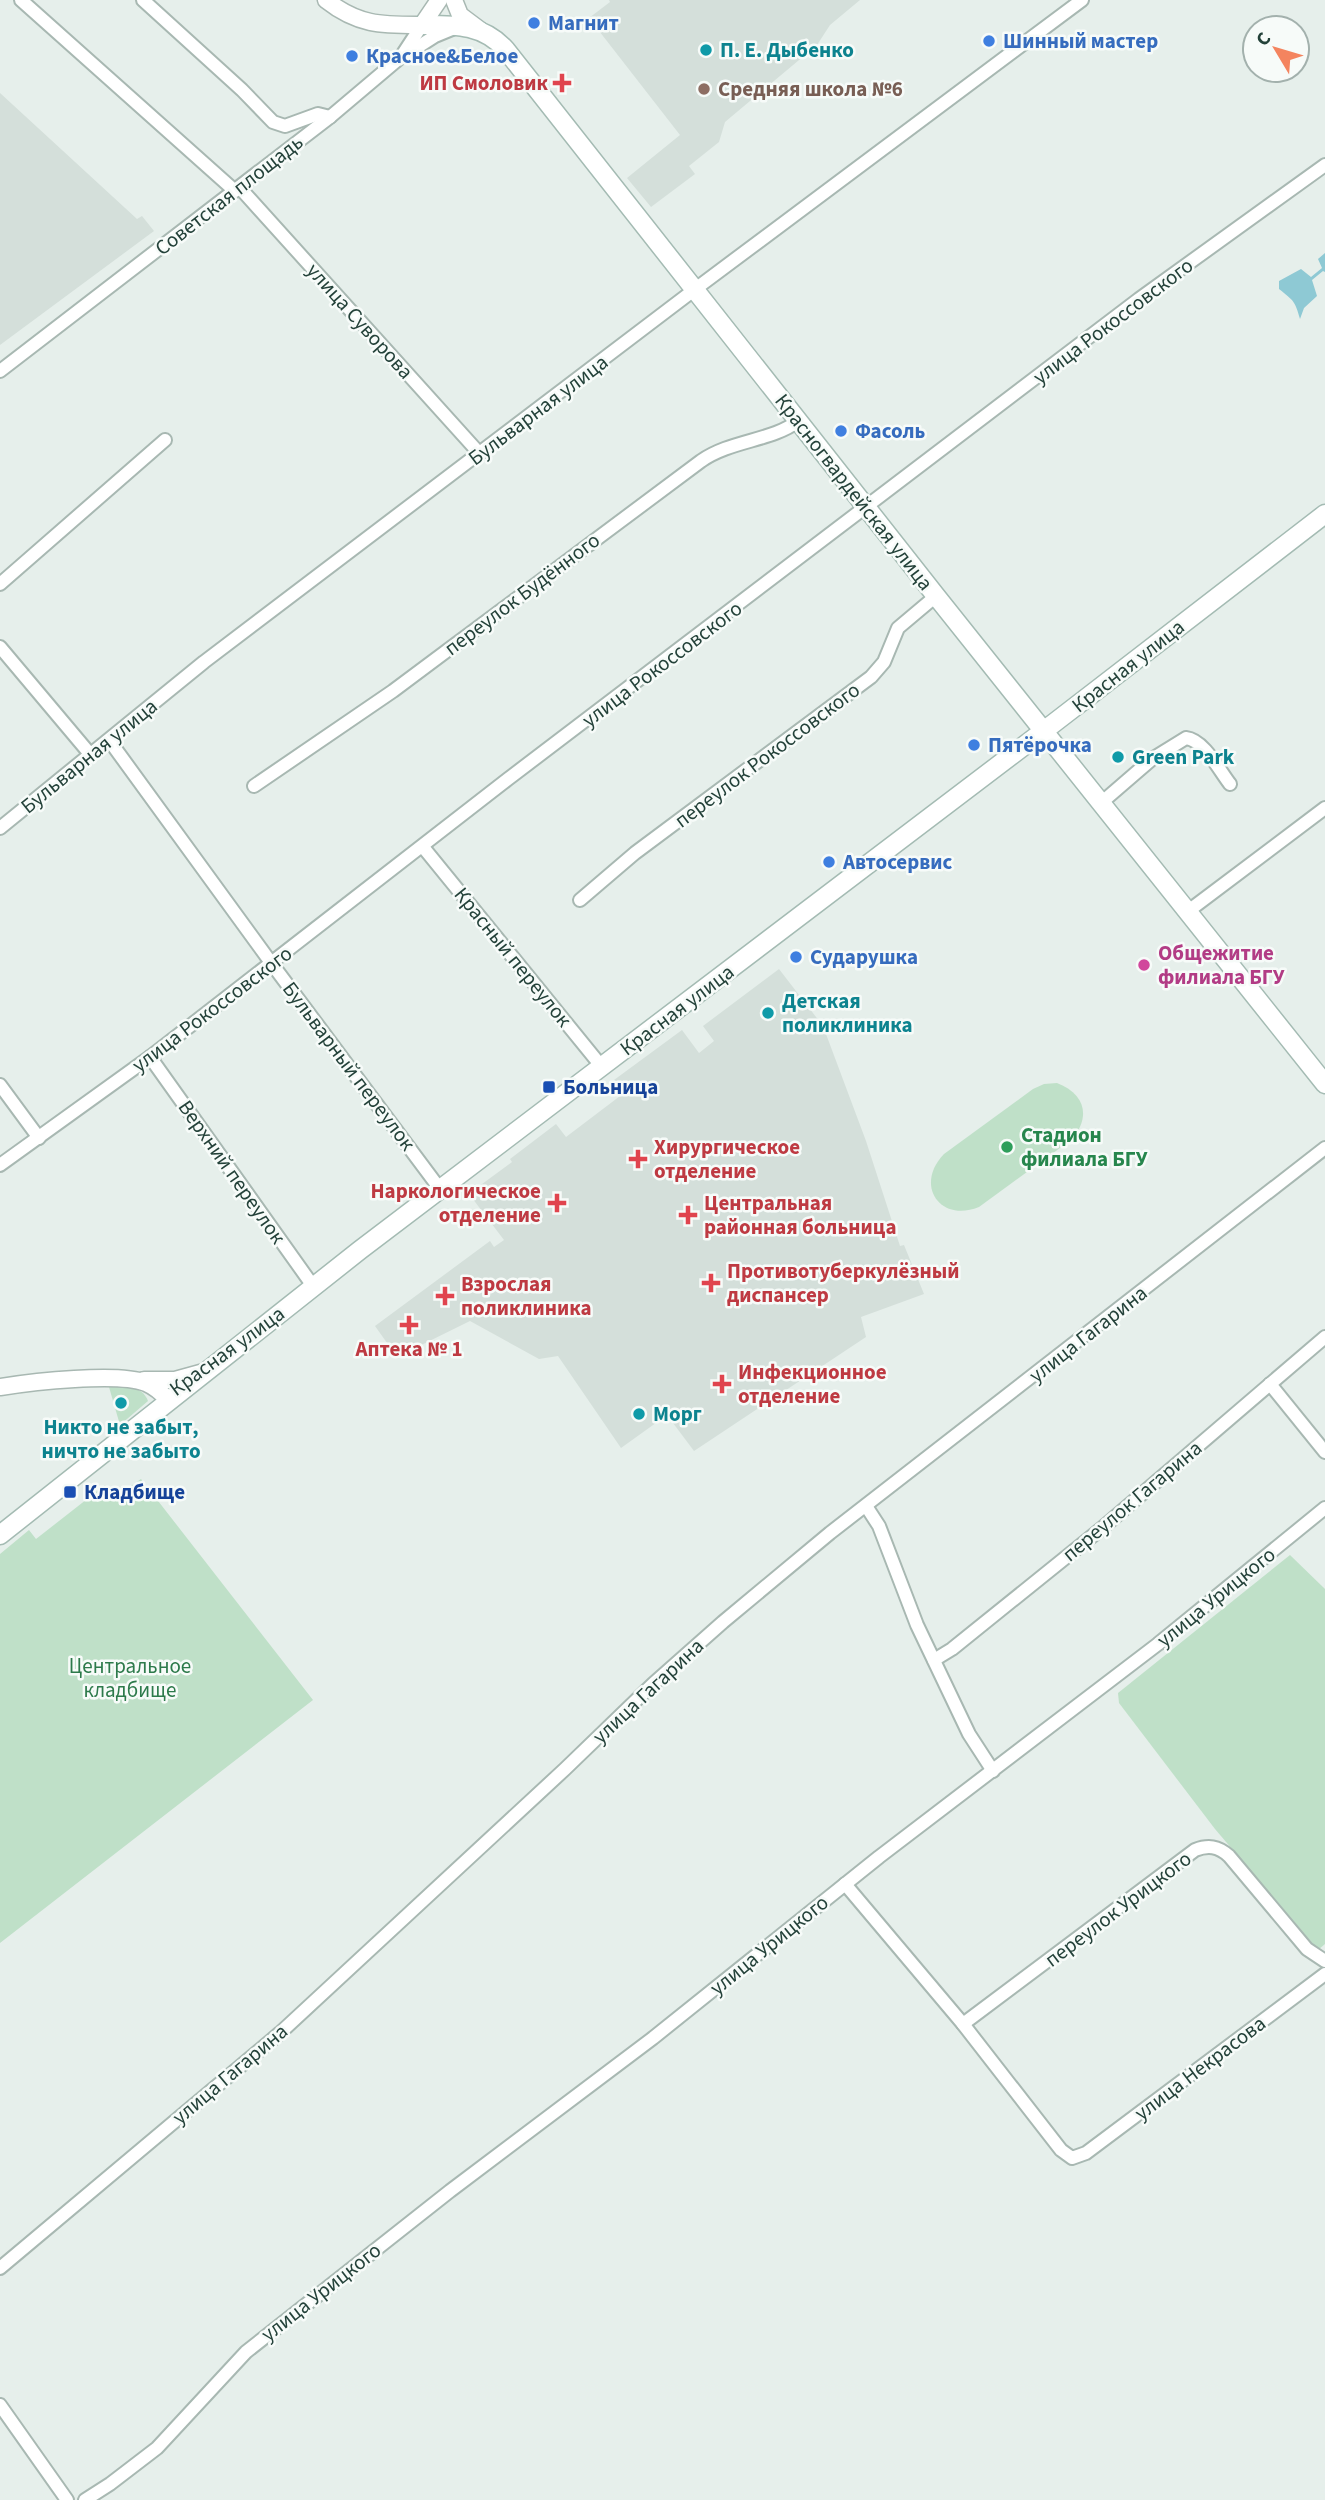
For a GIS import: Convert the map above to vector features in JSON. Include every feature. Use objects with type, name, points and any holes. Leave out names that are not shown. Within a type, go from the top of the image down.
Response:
[{"type":"main road","points":[[422,25],[473,28]]},
{"type":"main road","name":"Красногвардейская улица","points":[[473,28],[494,38],[506,50],[1325,1084]]},
{"type":"main road","name":"Красная улица","points":[[168,1400],[313,1286],[1325,514]]},
{"type":"main road","points":[[0,1535],[168,1400]]},
{"type":"street","name":"улица Суворова","points":[[21,0],[237,190],[480,454]]},
{"type":"street","points":[[143,0],[242,90],[273,122],[285,125],[318,114],[330,117]]},
{"type":"street","points":[[327,0],[350,16],[393,31],[401,38],[404,47],[397,61]]},
{"type":"street","name":"Советская площадь","points":[[0,371],[237,190],[397,61],[438,0]]},
{"type":"street","points":[[374,24],[410,17],[438,0]]},
{"type":"street","points":[[454,0],[460,15],[473,28]]},
{"type":"street","name":"Бульварная улица","points":[[0,828],[204,662],[1082,0]]},
{"type":"street","points":[[374,24],[422,25]]},
{"type":"street","points":[[397,61],[435,36],[473,28]]},
{"type":"street","name":"улица Рокоссовского","points":[[0,1164],[150,1057],[533,760],[1139,299],[1325,165]]},
{"type":"street","name":"переулок Будённого","points":[[254,786],[393,691],[701,461],[724,447],[786,429],[799,421]]},
{"type":"street","points":[[0,584],[165,440]]},
{"type":"street","name":"переулок Рокоссовского","points":[[580,900],[635,853],[871,677],[879,670],[898,628],[936,596]]},
{"type":"street","points":[[0,646],[90,754]]},
{"type":"street","points":[[1101,803],[1152,759],[1186,738],[1199,745],[1230,784]]},
{"type":"street","name":"Бульварный переулок","points":[[109,740],[440,1189]]},
{"type":"street","points":[[1187,912],[1325,808]]},
{"type":"street","name":"Красный переулок","points":[[423,847],[602,1067]]},
{"type":"street","name":"Верхний переулок","points":[[150,1057],[313,1286]]},
{"type":"street","points":[[0,1085],[39,1138]]},
{"type":"street","name":"улица Гагарина","points":[[0,2268],[280,2032],[690,1650],[866,1506],[1325,1148]]},
{"type":"street","name":"переулок Гагарина","points":[[934,1660],[952,1649],[1101,1529],[1325,1337]]},
{"type":"street","points":[[127,1380],[175,1380],[204,1372]]},
{"type":"street","name":"Красная улица","points":[[0,1387],[58,1381],[127,1380],[148,1384],[168,1400]]},
{"type":"street","points":[[1270,1384],[1325,1452]]},
{"type":"street","points":[[866,1506],[880,1526],[907,1601],[973,1743],[993,1771]]},
{"type":"street","name":"улица Урицкого","points":[[85,2500],[157,2448],[235,2361],[257,2343],[450,2191],[653,2038],[845,1884],[1158,1644],[1325,1508]]},
{"type":"street","name":"переулок Урицкого","points":[[963,2024],[1203,1847],[1217,1847],[1229,1856],[1307,1949],[1325,1961]]},
{"type":"street","points":[[845,1884],[963,2024]]},
{"type":"street","name":"улица Некрасова","points":[[963,2024],[1061,2150],[1072,2158],[1086,2153],[1325,1974]]},
{"type":"street","points":[[0,2405],[67,2500]]},
{"type":"shaded area","name":"Средняя школа №6","points":[[609,0],[860,0],[830,25],[817,45],[725,122],[719,142],[689,166],[695,174],[651,207],[627,178],[680,135],[589,18],[610,2]]},
{"type":"shaded area","points":[[0,93],[137,219],[142,216],[154,231],[0,345]]},
{"type":"shaded area","name":"Центральная районная больница","points":[[779,969],[823,1026],[866,1141],[900,1246],[904,1245],[924,1294],[861,1317],[866,1337],[694,1451],[667,1415],[621,1448],[558,1356],[539,1359],[470,1321],[397,1357],[375,1326],[490,1241],[494,1247],[504,1240],[466,1190],[475,1184],[478,1187],[556,1124],[566,1137],[624,1093],[614,1080],[682,1030],[699,1053],[714,1041],[703,1026]]},
{"type":"green space","name":"Стадион филиала БГУ","points":[[1057,1083],[1074,1093],[1082,1107],[1081,1123],[1071,1140],[979,1207],[965,1211],[953,1210],[943,1205],[932,1189],[931,1178],[935,1166],[944,1154],[1033,1089],[1044,1084]]},
{"type":"green space","points":[[109,1387],[137,1389],[148,1401],[120,1425]]},
{"type":"green space","name":"Центральное кладбище","points":[[141,1479],[313,1700],[0,1943],[0,1554],[29,1530],[36,1539],[105,1485],[115,1497]]},
{"type":"green space","points":[[1290,1555],[1325,1589],[1325,1944],[1318,1950],[1215,1829],[1119,1703],[1118,1693]]},
{"type":"water","points":[[1325,253],[1325,272],[1312,280],[1317,296],[1304,308],[1300,319],[1293,302],[1279,289],[1279,281],[1301,269],[1311,277],[1322,268],[1318,259]]},
{"type":"place","name":"Магнит","points":[[534,23]]},
{"type":"place","name":"Шинный мастер","points":[[989,41]]},
{"type":"place","name":"П. Е. Дыбенко","points":[[706,50]]},
{"type":"place","name":"Красное&Белое","points":[[352,56]]},
{"type":"place","name":"ИП Смоловик","points":[[562,83]]},
{"type":"place","name":"Средняя школа №6","points":[[704,89]]},
{"type":"place","name":"Фасоль","points":[[841,431]]},
{"type":"place","name":"Пятёрочка","points":[[974,745]]},
{"type":"place","name":"Green Park","points":[[1118,757]]},
{"type":"place","name":"Автосервис","points":[[829,862]]},
{"type":"place","name":"Сударушка","points":[[796,957]]},
{"type":"place","name":"Общежитие филиала БГУ","points":[[1144,965]]},
{"type":"place","name":"Детская поликлиника","points":[[768,1013]]},
{"type":"place","name":"Больница","points":[[549,1087]]},
{"type":"place","name":"Стадион филиала БГУ","points":[[1007,1147]]},
{"type":"place","name":"Хирургическое отделение","points":[[638,1159]]},
{"type":"place","name":"Наркологическое отделение","points":[[557,1203]]},
{"type":"place","name":"Центральная районная больница","points":[[688,1215]]},
{"type":"place","name":"Противотуберкулёзный диспансер","points":[[711,1283]]},
{"type":"place","name":"Взрослая поликлиника","points":[[445,1296]]},
{"type":"place","name":"Аптека № 1","points":[[409,1325]]},
{"type":"place","name":"Инфекционное отделение","points":[[722,1384]]},
{"type":"place","name":"Никто не забыт, ничто не забыто","points":[[121,1403]]},
{"type":"place","name":"Морг","points":[[639,1414]]},
{"type":"place","name":"Кладбище","points":[[70,1492]]}]
